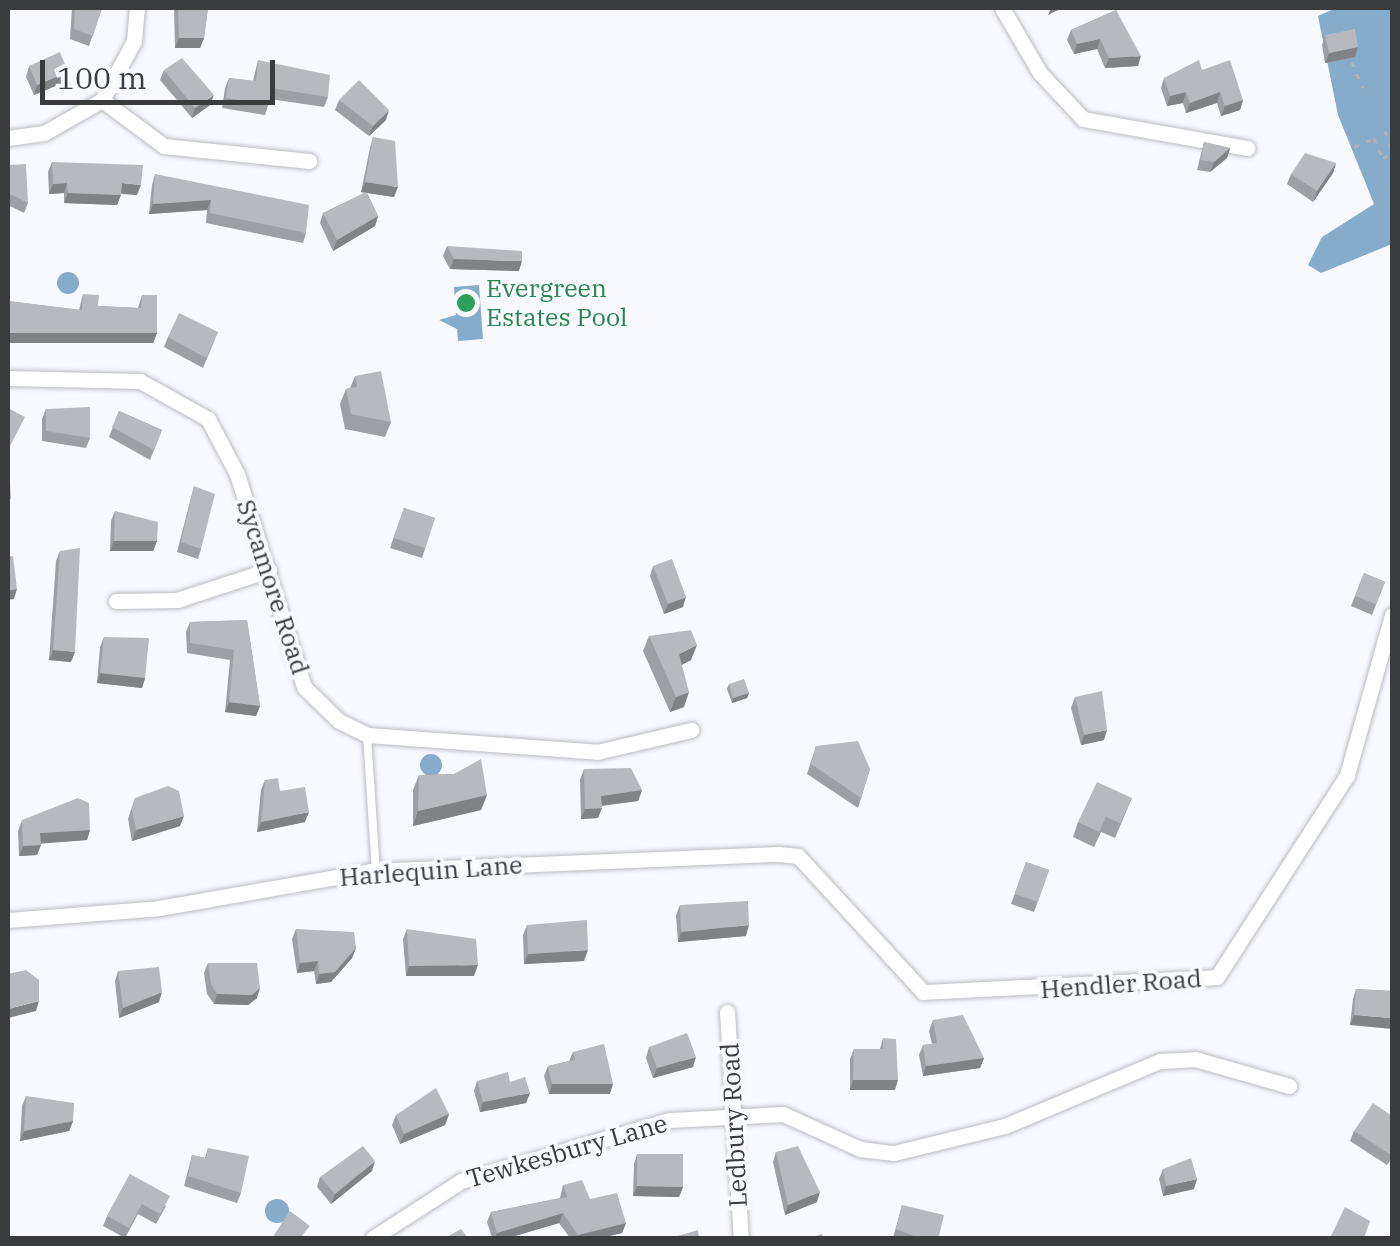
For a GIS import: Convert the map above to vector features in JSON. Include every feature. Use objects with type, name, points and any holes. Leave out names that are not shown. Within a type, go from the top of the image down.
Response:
[{"type":"street","points":[[8,138],[44,133],[102,100],[134,42],[137,8]]},
{"type":"street","points":[[1002,8],[1040,73],[1083,119],[1247,148]]},
{"type":"street","points":[[102,100],[164,146],[309,162]]},
{"type":"street","name":"Sycamore Road","points":[[8,378],[140,381],[199,411],[236,474],[304,686],[368,734]]},
{"type":"street","points":[[116,600],[177,600],[269,570]]},
{"type":"street","name":"Hendler Road","points":[[798,856],[922,992],[1217,977],[1346,774],[1392,614]]},
{"type":"street","points":[[368,734],[597,752],[690,730]]},
{"type":"street","name":"Harlequin Lane","points":[[8,920],[160,908],[376,871],[798,856]]},
{"type":"street","name":"Ledbury Road","points":[[728,1012],[741,1238]]},
{"type":"street","name":"Tewkesbury Lane","points":[[374,1238],[435,1193],[489,1170],[732,1112],[782,1114],[860,1149],[894,1154],[1005,1126],[1160,1061],[1196,1059],[1289,1086]]},
{"type":"lane","points":[[368,734],[376,871]]},
{"type":"path","points":[[1352,62],[1363,88]]},
{"type":"path","points":[[1354,148],[1374,138],[1383,158],[1392,152],[1384,131]]},
{"type":"water","points":[[1336,8],[1392,8],[1392,244],[1321,273],[1308,265],[1322,237],[1374,204],[1338,115],[1318,16]]},
{"type":"water","points":[[68,272],[76,275],[76,291],[68,294],[60,291],[57,283],[60,275]]},
{"type":"water","name":"Evergreen Estates Pool","points":[[479,285],[483,339],[458,341],[457,329],[439,320],[456,315],[454,287]]},
{"type":"water","points":[[427,754],[435,754],[442,765],[435,776],[427,776],[420,769],[420,761]]},
{"type":"water","points":[[277,1199],[289,1211],[277,1223],[265,1211]]},
{"type":"building","points":[[75,8],[102,8],[93,36],[74,29]]},
{"type":"building","points":[[178,8],[208,8],[204,38],[179,38]]},
{"type":"building","points":[[1116,10],[1141,56],[1109,58],[1100,39],[1077,44],[1071,30]]},
{"type":"building","points":[[1355,29],[1358,47],[1329,53],[1325,35]]},
{"type":"building","points":[[60,52],[68,72],[37,85],[29,66]]},
{"type":"building","points":[[182,58],[214,95],[195,108],[164,70]]},
{"type":"building","points":[[258,60],[330,75],[328,97],[271,88],[269,105],[226,98],[229,78],[256,81]]},
{"type":"building","points":[[1199,60],[1202,70],[1230,60],[1243,100],[1225,106],[1220,92],[1190,103],[1186,92],[1170,96],[1164,78]]},
{"type":"building","points":[[359,80],[389,110],[373,126],[339,100]]},
{"type":"building","points":[[373,137],[395,141],[398,187],[365,182]]},
{"type":"building","points":[[1204,142],[1230,148],[1214,162],[1201,160]]},
{"type":"building","points":[[1305,153],[1336,163],[1317,191],[1291,174]]},
{"type":"building","points":[[52,162],[143,165],[141,185],[122,183],[121,195],[68,193],[67,183],[53,184]]},
{"type":"building","points":[[26,164],[28,203],[8,193],[8,165]]},
{"type":"building","points":[[155,174],[309,205],[306,233],[210,213],[211,200],[153,204]]},
{"type":"building","points":[[366,192],[378,216],[337,240],[323,213]]},
{"type":"building","points":[[447,246],[522,251],[522,261],[454,259]]},
{"type":"building","points":[[83,294],[99,295],[98,306],[141,308],[142,295],[157,295],[157,333],[8,333],[8,301],[82,310]]},
{"type":"building","points":[[179,313],[218,332],[206,358],[168,337]]},
{"type":"building","points":[[381,371],[391,422],[351,414],[346,389],[357,387],[355,376]]},
{"type":"building","points":[[90,407],[90,438],[46,431],[46,409]]},
{"type":"building","points":[[8,408],[25,417],[8,450]]},
{"type":"building","points":[[119,411],[162,430],[154,450],[112,427]]},
{"type":"building","points":[[194,486],[215,494],[201,549],[181,542]]},
{"type":"building","points":[[404,508],[435,518],[425,548],[394,538]]},
{"type":"building","points":[[115,511],[158,522],[157,541],[114,541]]},
{"type":"building","points":[[80,548],[75,652],[53,650],[60,551]]},
{"type":"building","points":[[13,556],[17,589],[8,590],[8,557]]},
{"type":"building","points":[[672,559],[686,597],[668,604],[653,566]]},
{"type":"building","points":[[1364,573],[1385,582],[1376,604],[1355,596]]},
{"type":"building","points":[[247,620],[260,706],[229,702],[234,650],[190,643],[190,622]]},
{"type":"building","points":[[691,630],[697,645],[679,654],[689,692],[676,697],[649,636]]},
{"type":"building","points":[[104,637],[149,638],[145,678],[100,673]]},
{"type":"building","points":[[744,679],[749,693],[733,698],[729,684]]},
{"type":"building","points":[[1102,691],[1107,730],[1084,735],[1075,697]]},
{"type":"building","points":[[858,741],[870,769],[861,798],[811,764],[816,746]]},
{"type":"building","points":[[481,759],[487,795],[418,811],[419,775],[454,774]]},
{"type":"building","points":[[631,768],[642,790],[601,796],[602,808],[585,809],[584,769]]},
{"type":"building","points":[[278,778],[280,791],[305,787],[309,812],[261,822],[265,780]]},
{"type":"building","points":[[1097,782],[1132,798],[1120,823],[1106,817],[1099,832],[1078,822]]},
{"type":"building","points":[[168,786],[179,791],[184,816],[136,830],[132,809],[135,798]]},
{"type":"building","points":[[78,798],[89,803],[90,830],[40,833],[41,845],[23,846],[22,820]]},
{"type":"building","points":[[1026,862],[1049,870],[1038,902],[1015,894]]},
{"type":"building","points":[[748,901],[749,925],[681,932],[680,905]]},
{"type":"building","points":[[587,920],[588,950],[528,954],[527,925]]},
{"type":"building","points":[[296,929],[354,932],[356,948],[335,972],[319,974],[318,961],[300,963]]},
{"type":"building","points":[[407,929],[476,939],[478,965],[409,966]]},
{"type":"building","points":[[208,963],[257,963],[260,988],[252,995],[217,994]]},
{"type":"building","points":[[159,967],[162,992],[123,1008],[118,971]]},
{"type":"building","points":[[26,970],[39,980],[39,1001],[8,1009],[8,974]]},
{"type":"building","points":[[1356,989],[1392,991],[1392,1018],[1354,1015]]},
{"type":"building","points":[[963,1015],[984,1058],[926,1066],[923,1045],[937,1043],[933,1020]]},
{"type":"building","points":[[687,1033],[696,1057],[657,1068],[649,1047]]},
{"type":"building","points":[[883,1038],[896,1039],[898,1080],[853,1080],[854,1049],[883,1049]]},
{"type":"building","points":[[604,1044],[613,1084],[552,1084],[548,1066],[575,1060],[573,1052]]},
{"type":"building","points":[[508,1072],[510,1082],[525,1077],[530,1093],[483,1102],[477,1081]]},
{"type":"building","points":[[436,1088],[449,1114],[404,1134],[396,1115]]},
{"type":"building","points":[[26,1096],[74,1103],[73,1121],[24,1131]]},
{"type":"building","points":[[1373,1103],[1392,1116],[1391,1155],[1354,1131]]},
{"type":"building","points":[[363,1146],[375,1161],[335,1194],[320,1177]]},
{"type":"building","points":[[798,1146],[820,1192],[788,1205],[776,1152]]},
{"type":"building","points":[[208,1148],[249,1156],[241,1193],[188,1176],[192,1155],[206,1158]]},
{"type":"building","points":[[637,1154],[683,1154],[683,1187],[637,1186]]},
{"type":"building","points":[[1191,1158],[1197,1179],[1166,1186],[1163,1169]]},
{"type":"building","points":[[130,1174],[170,1196],[160,1214],[142,1204],[129,1228],[107,1216]]},
{"type":"building","points":[[582,1180],[590,1199],[617,1193],[626,1223],[578,1235],[563,1213],[497,1233],[491,1212],[567,1197],[563,1185]]},
{"type":"building","points":[[902,1205],[944,1215],[939,1236],[919,1238],[896,1229]]},
{"type":"building","points":[[1345,1207],[1370,1221],[1364,1238],[1330,1238]]},
{"type":"building","points":[[290,1211],[310,1226],[300,1238],[272,1238]]},
{"type":"building","points":[[461,1229],[468,1238],[445,1238]]},
{"type":"building","points":[[698,1230],[699,1238],[671,1238]]},
{"type":"place","name":"Evergreen Estates Pool","points":[[466,303]]}]
